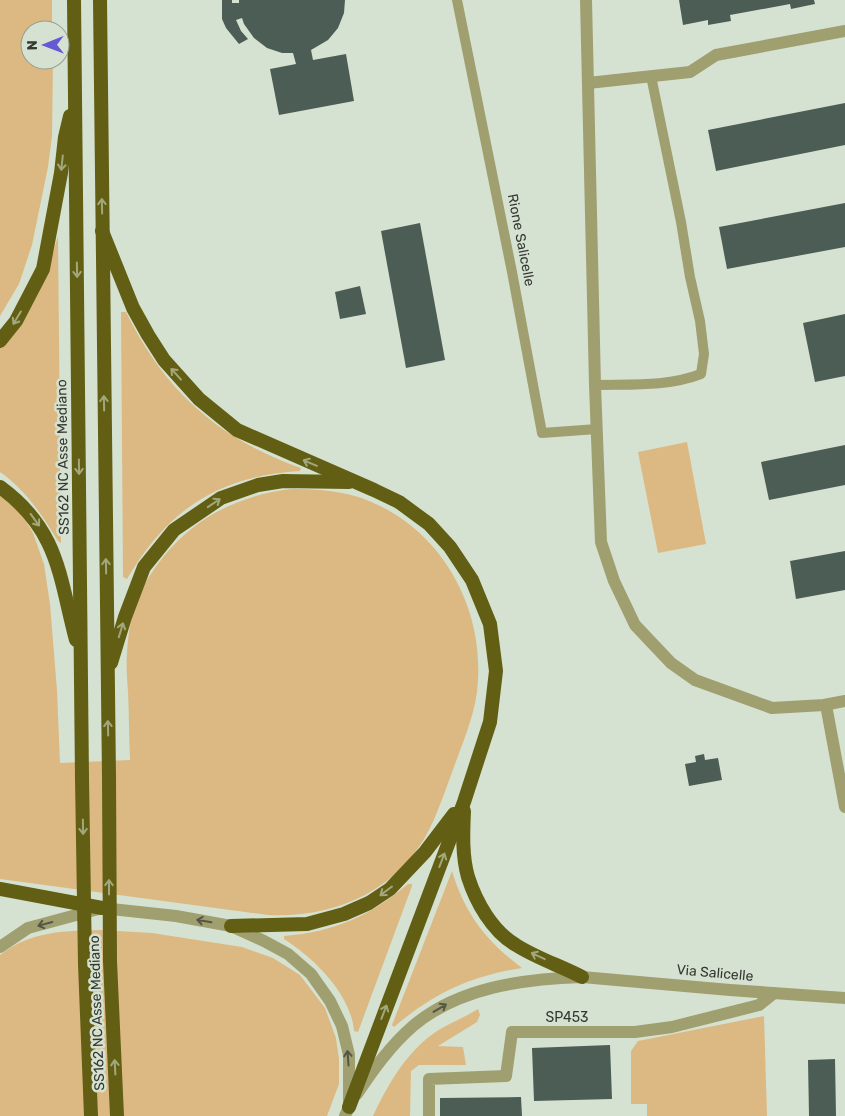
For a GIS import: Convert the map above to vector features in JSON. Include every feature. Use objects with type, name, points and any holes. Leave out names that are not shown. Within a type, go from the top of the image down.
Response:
[{"type":"highway","name":"SS162 NC Asse Mediano","points":[[74,0],[82,778],[85,964],[91,1116]]},
{"type":"highway","name":"SS162 NC Asse Mediano","points":[[100,0],[110,961],[117,1116]]},
{"type":"highway","points":[[0,341],[16,321],[43,269],[61,173],[65,137],[75,98]]},
{"type":"highway","points":[[102,231],[134,308],[148,335],[164,360],[199,399],[238,430],[398,502],[429,524],[450,547],[472,580],[490,624],[496,671],[490,722],[464,802],[347,1111]]},
{"type":"highway","points":[[107,677],[125,618],[144,567],[174,530],[221,498],[258,485],[283,482],[354,482]]},
{"type":"highway","points":[[0,487],[13,496],[34,518],[48,540],[58,566],[81,659]]},
{"type":"highway","points":[[230,926],[307,924],[344,914],[369,903],[390,889],[425,852],[464,802]]},
{"type":"highway","points":[[464,802],[463,841],[468,876],[477,898],[494,926],[515,945],[582,977]]},
{"type":"highway","points":[[0,888],[102,908]]},
{"type":"street","points":[[586,0],[594,385],[601,542],[614,581],[635,625],[671,663],[695,680],[772,708],[826,705],[845,701]]},
{"type":"street","points":[[588,83],[690,72],[716,55],[845,31]]},
{"type":"street","points":[[826,705],[845,807]]},
{"type":"street","points":[[0,947],[28,928],[102,908],[176,916],[230,926],[288,954],[311,974],[330,1001],[342,1026],[349,1055],[347,1111]]},
{"type":"street","name":"Via Salicelle","points":[[347,1111],[384,1056],[412,1026],[452,1001],[491,988],[523,982],[582,977],[845,998]]},
{"type":"street","name":"SP453","points":[[429,1116],[429,1079],[506,1076],[512,1032],[635,1032],[672,1026],[759,1006],[774,993]]},
{"type":"lane","name":"Rione Salicelle","points":[[457,0],[512,272],[542,433],[596,429]]},
{"type":"lane","points":[[594,385],[649,384],[687,379],[701,374],[704,354],[700,321],[651,76]]},
{"type":"shaded area","points":[[0,0],[52,0],[52,20],[20,20],[20,70],[53,70],[52,136],[48,167],[32,245],[19,284],[0,316]]},
{"type":"shaded area","points":[[58,236],[61,543],[26,495],[0,472],[0,348],[11,335],[47,272]]},
{"type":"shaded area","points":[[121,312],[126,312],[141,340],[176,388],[197,408],[219,426],[244,442],[271,456],[301,468],[300,471],[271,474],[245,480],[220,489],[198,501],[178,515],[160,533],[143,554],[127,579],[123,577]]},
{"type":"shaded area","points":[[687,442],[706,544],[658,553],[638,452]]},
{"type":"shaded area","points":[[291,489],[323,490],[355,496],[383,507],[408,523],[430,543],[448,567],[462,593],[472,620],[477,650],[478,680],[473,713],[436,815],[416,852],[400,870],[381,885],[361,897],[340,906],[293,915],[268,915],[0,879],[0,495],[22,514],[33,533],[44,564],[50,604],[57,690],[60,763],[130,760],[127,647],[130,627],[142,589],[164,556],[191,530],[221,510],[254,496]]},
{"type":"shaded area","points":[[452,871],[463,900],[478,926],[498,948],[522,968],[486,976],[454,988],[424,1005],[394,1027],[392,1025]]},
{"type":"shaded area","points":[[408,884],[412,884],[412,886],[358,1032],[354,1031],[346,1004],[329,978],[307,956],[284,939],[284,936],[319,931],[350,920],[380,905]]},
{"type":"shaded area","points":[[100,930],[152,933],[242,947],[273,958],[300,975],[325,1008],[336,1038],[339,1059],[339,1084],[327,1116],[0,1116],[0,955],[24,941],[48,934]]},
{"type":"shaded area","points":[[478,1009],[480,1015],[477,1022],[438,1046],[463,1047],[466,1065],[419,1065],[411,1071],[410,1116],[373,1116],[392,1080],[416,1048],[437,1031]]},
{"type":"shaded area","points":[[764,1016],[767,1116],[647,1116],[647,1104],[631,1104],[631,1051],[638,1041]]},
{"type":"building","points":[[222,0],[232,0],[232,3],[239,3],[239,0],[345,0],[344,13],[338,28],[328,40],[311,50],[313,60],[346,54],[354,101],[279,115],[270,69],[296,64],[293,53],[282,53],[267,48],[254,38],[242,18],[236,20],[241,31],[248,39],[239,44],[226,28],[222,19]]},
{"type":"building","points":[[679,0],[814,0],[815,4],[791,9],[790,4],[730,15],[731,21],[708,25],[708,20],[683,25]]},
{"type":"building","points":[[845,103],[845,145],[716,171],[708,130]]},
{"type":"building","points":[[845,203],[845,247],[727,269],[719,227]]},
{"type":"building","points":[[420,223],[445,360],[406,368],[381,231]]},
{"type":"building","points":[[360,286],[366,314],[340,319],[335,292]]},
{"type":"building","points":[[845,314],[845,376],[815,382],[803,323]]},
{"type":"building","points":[[845,445],[845,485],[769,500],[761,462]]},
{"type":"building","points":[[845,551],[845,590],[796,599],[790,561]]},
{"type":"building","points":[[704,754],[705,760],[718,758],[722,780],[689,786],[685,764],[696,762],[695,756]]},
{"type":"building","points":[[610,1045],[612,1099],[534,1101],[532,1048]]},
{"type":"building","points":[[835,1059],[836,1116],[809,1116],[808,1060]]},
{"type":"building","points":[[521,1097],[522,1116],[440,1116],[440,1098]]}]
